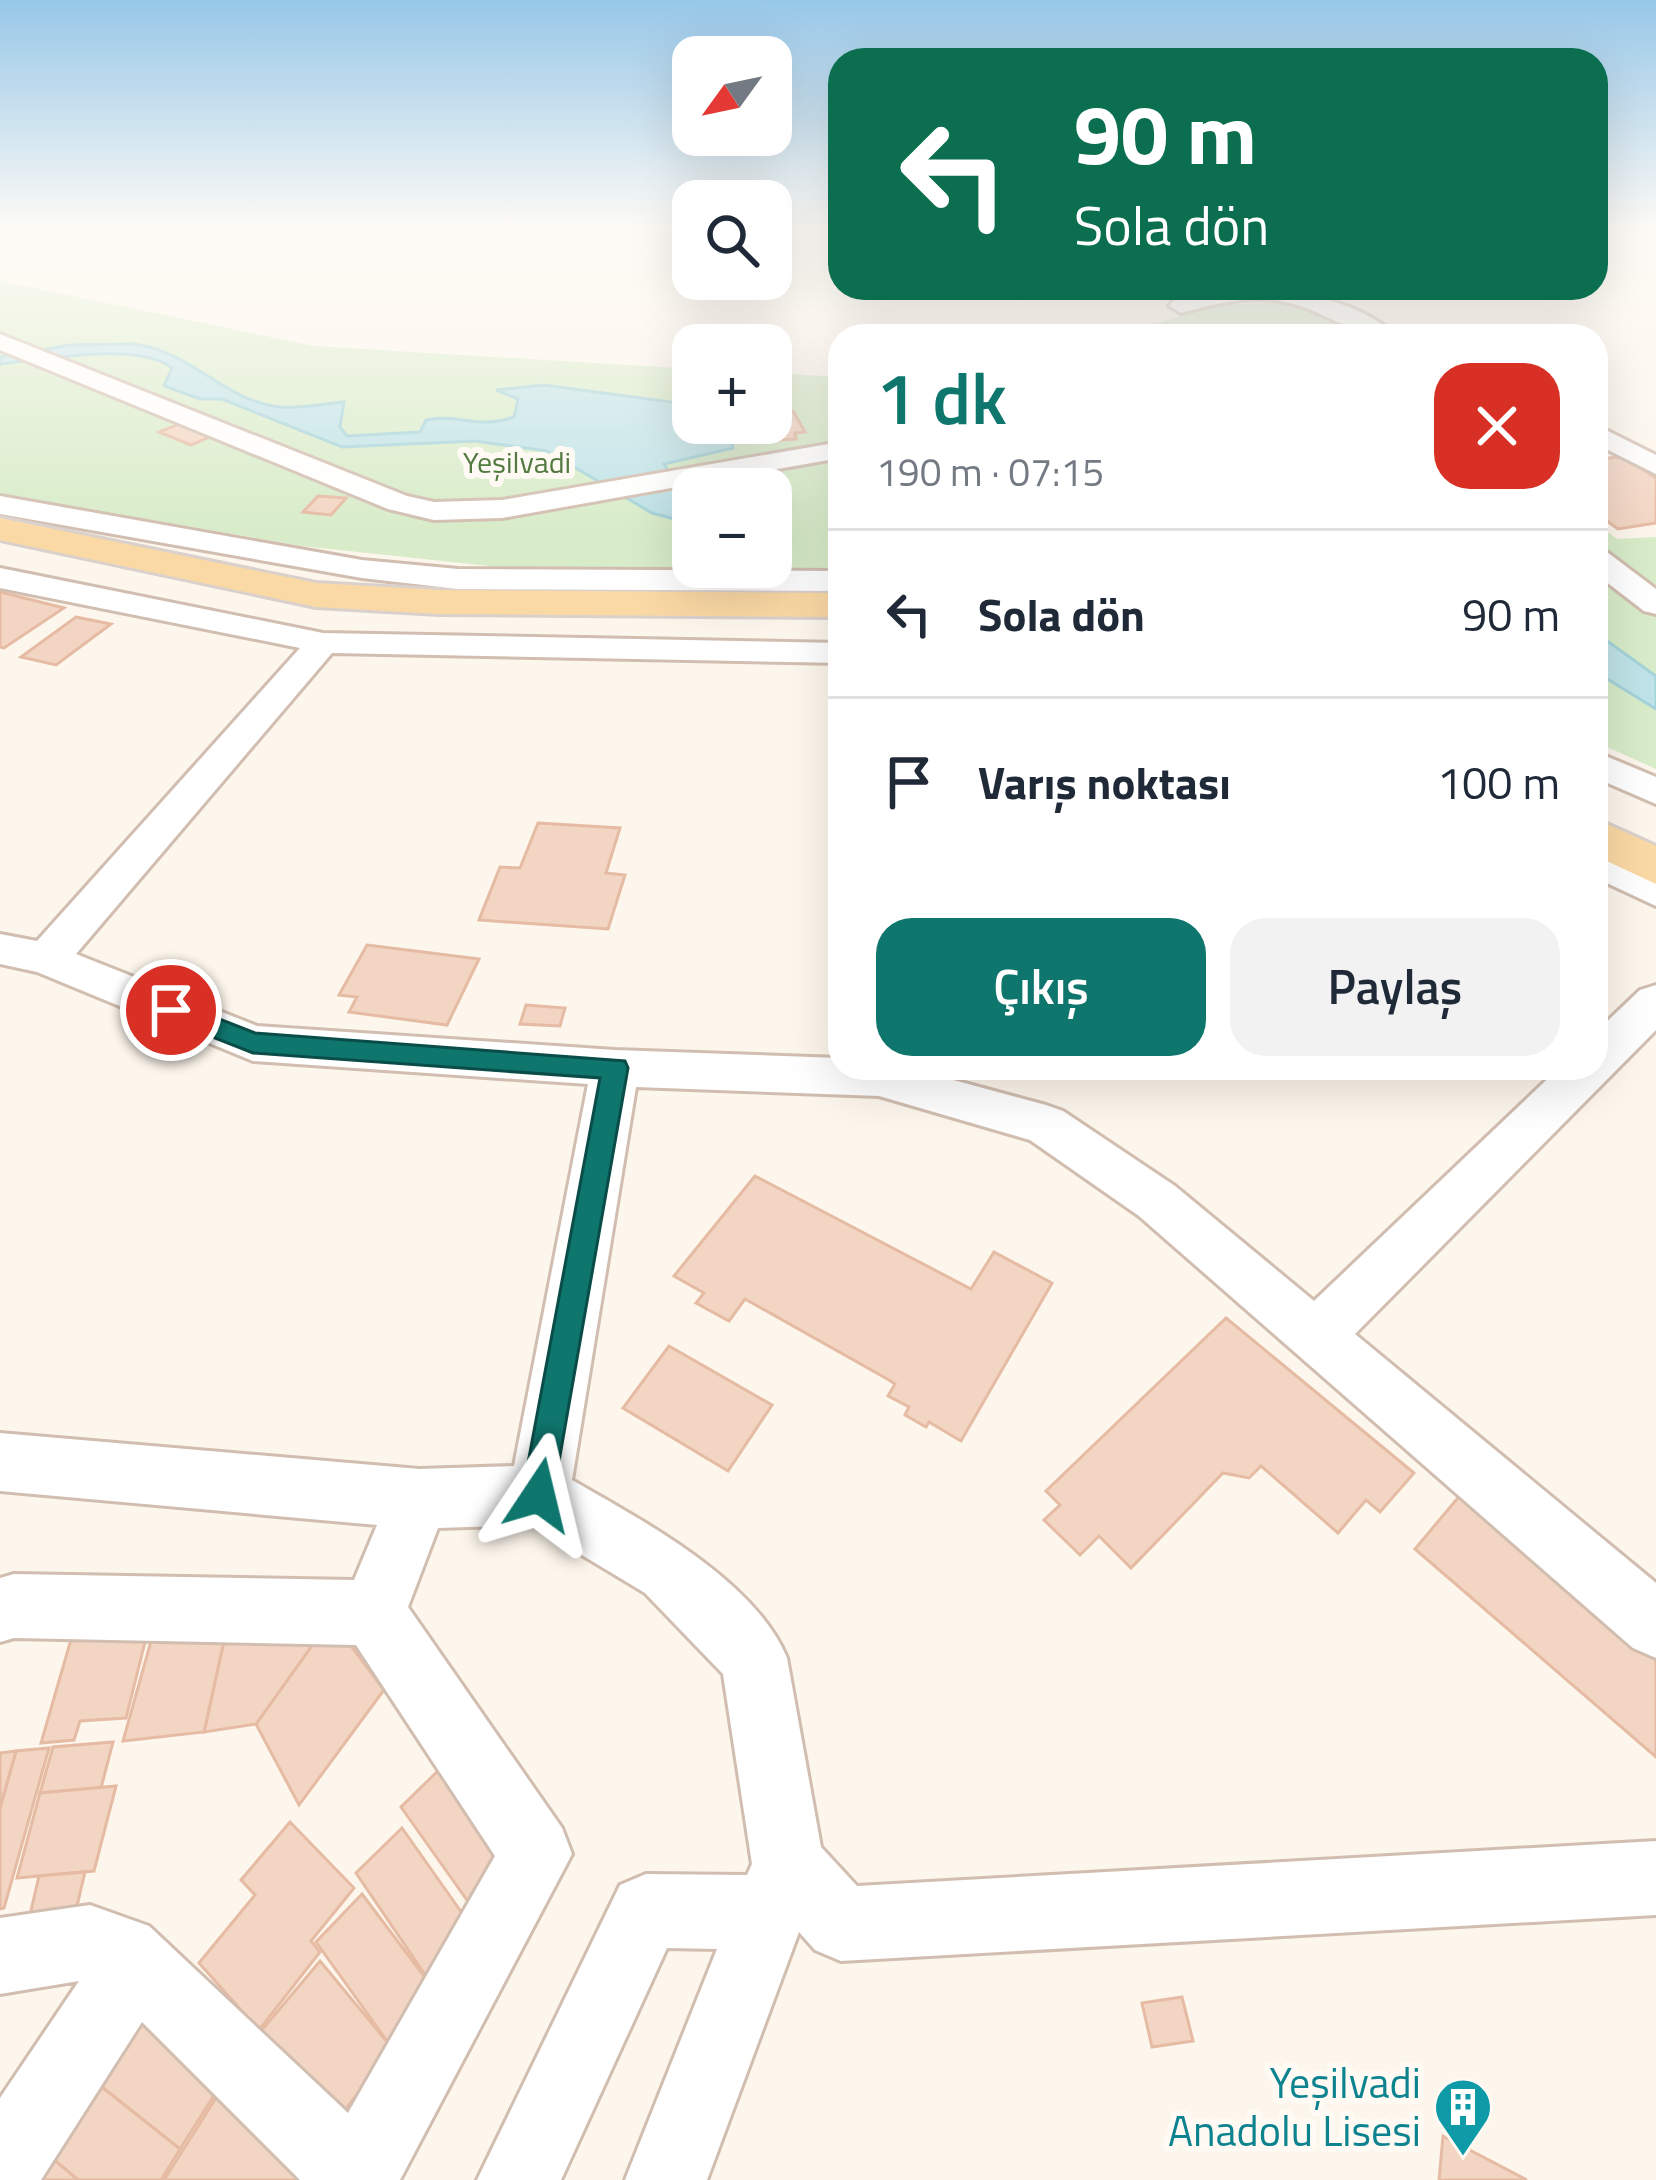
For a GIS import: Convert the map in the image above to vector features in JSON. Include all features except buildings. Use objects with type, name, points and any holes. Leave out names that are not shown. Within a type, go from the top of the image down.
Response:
[{"type":"main road","points":[[0,529],[316,595],[439,602],[828,604]]},
{"type":"main road","points":[[0,560],[344,619],[828,631]]},
{"type":"main road","points":[[1608,798],[1656,821]]},
{"type":"main road","points":[[1608,842],[1656,867]]},
{"type":"street","points":[[11,345],[398,503],[434,512],[502,509],[828,452]]},
{"type":"street","points":[[1608,440],[1656,466]]},
{"type":"street","points":[[0,505],[362,569],[458,579],[828,581]]},
{"type":"street","points":[[1608,569],[1656,604]]},
{"type":"street","points":[[0,578],[323,644],[828,653]]},
{"type":"street","points":[[323,644],[24,954],[253,1043],[615,1068],[828,1076]]},
{"type":"street","points":[[1608,769],[1656,792]]},
{"type":"street","points":[[1608,867],[1656,892]]},
{"type":"street","points":[[1608,1049],[1656,1002]]},
{"type":"street","points":[[539,1495],[615,1068]]},
{"type":"street","points":[[885,1080],[1046,1125],[1157,1202],[1656,1625]]},
{"type":"street","points":[[1316,1336],[1577,1080]]},
{"type":"street","points":[[0,1462],[419,1499],[539,1495],[667,1571],[754,1658],[778,1888],[666,2180]]},
{"type":"street","points":[[373,1613],[419,1499]]},
{"type":"street","points":[[0,1610],[14,1606],[373,1613]]},
{"type":"street","points":[[0,1956],[68,1942],[122,1949],[355,2179],[536,1854],[373,1613]]},
{"type":"street","points":[[518,2180],[646,1911],[778,1888],[841,1924],[1656,1878]]},
{"type":"street","points":[[0,2170],[136,1963]]},
{"type":"green space","name":"Yeşilvadi","points":[[0,331],[240,331],[314,346],[672,368],[672,444],[792,444],[792,374],[828,376],[828,570],[792,570],[792,468],[672,468],[672,569],[518,569],[302,546],[0,494]]},
{"type":"green space","points":[[1608,532],[1617,539],[1656,537],[1656,769],[1608,747]]},
{"type":"water","points":[[70,345],[154,348],[260,403],[303,407],[344,402],[340,427],[347,436],[420,432],[426,420],[438,418],[501,421],[514,417],[518,399],[496,390],[544,385],[672,402],[672,444],[732,444],[733,448],[664,464],[672,476],[672,518],[652,513],[547,451],[475,441],[342,447],[222,399],[200,399],[164,386],[172,368],[137,355],[89,354],[0,364],[0,357]]},
{"type":"water","points":[[1608,642],[1656,676],[1656,709],[1608,679]]},
{"type":"place","name":"Yeşilvadi Anadolu Lisesi","points":[[1463,2158]]},
{"type":"route","points":[[171,1010],[253,1043],[615,1068],[539,1495]]}]
